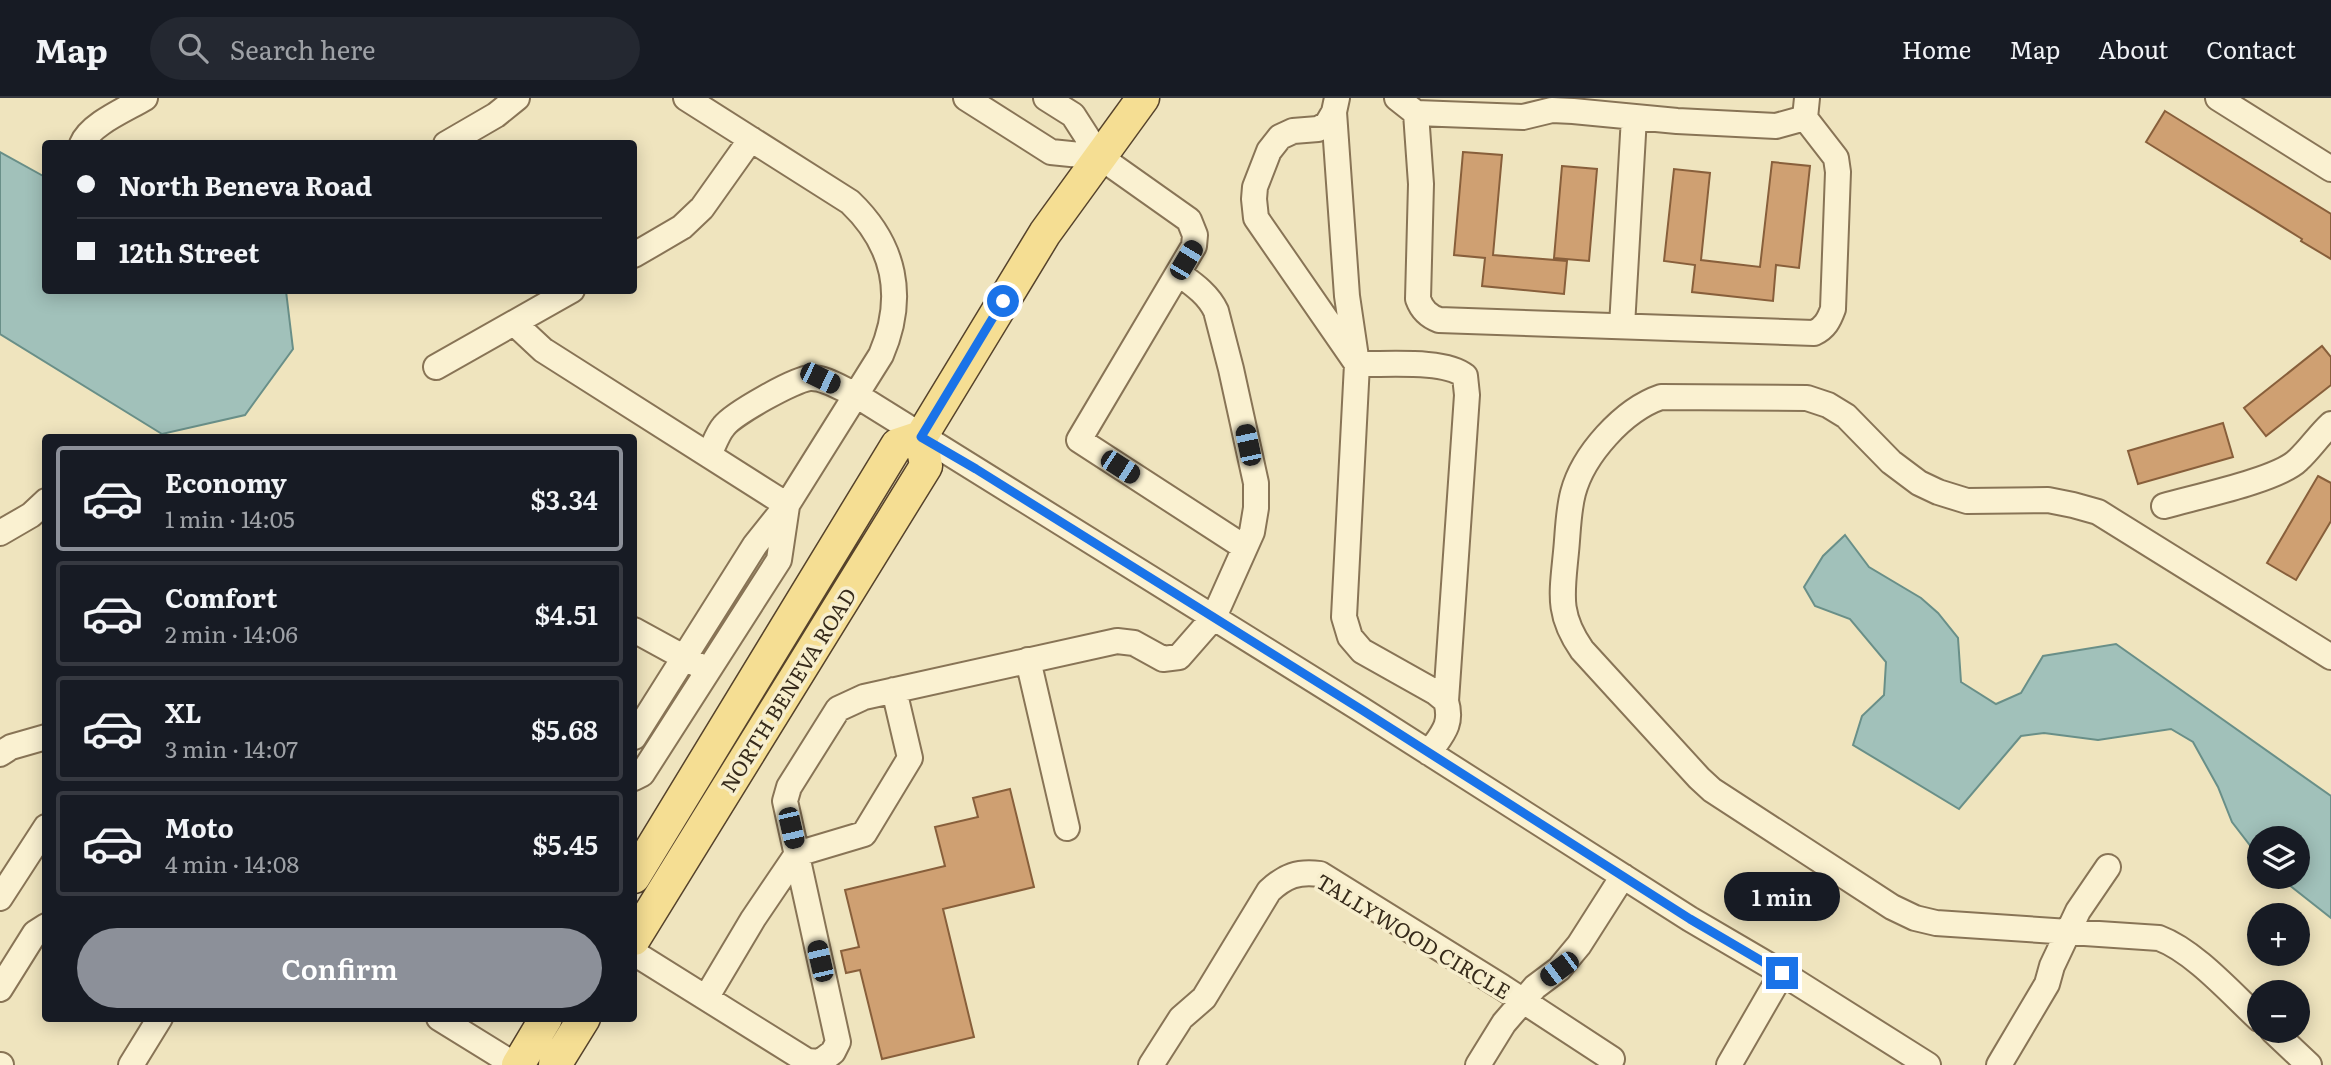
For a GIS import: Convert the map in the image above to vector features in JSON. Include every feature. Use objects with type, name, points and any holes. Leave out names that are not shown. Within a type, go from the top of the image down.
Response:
[{"type":"main road","name":"NORTH BENEVA ROAD","points":[[637,872],[897,445],[921,437],[1045,233],[1143,98]]},
{"type":"main road","name":"NORTH BENEVA ROAD","points":[[637,934],[926,466],[921,437]]},
{"type":"main road","points":[[516,1065],[543,1022]]},
{"type":"main road","points":[[555,1065],[582,1022]]},
{"type":"street","points":[[84,140],[96,126],[145,98]]},
{"type":"street","points":[[453,140],[496,115],[516,98]]},
{"type":"street","points":[[637,732],[755,545],[787,505],[881,355],[893,318],[894,280],[889,259],[879,237],[863,214],[850,202],[687,98]]},
{"type":"street","points":[[966,98],[1051,152],[1100,157]]},
{"type":"street","points":[[1046,98],[1073,115],[1100,157],[1189,220],[1195,234],[1194,246],[1079,440],[1244,547]]},
{"type":"street","points":[[2218,98],[2331,169]]},
{"type":"street","points":[[1335,105],[1347,296],[1357,364],[1344,617],[1350,637],[1362,651],[1435,692],[1446,701]]},
{"type":"street","points":[[1335,105],[1327,124],[1318,129],[1293,131],[1280,138],[1269,151],[1255,187],[1254,199],[1256,218],[1357,364]]},
{"type":"street","points":[[1407,106],[1523,117],[1552,110],[1600,106],[1634,117],[1776,126],[1806,108],[1836,158],[1833,309],[1828,322],[1814,333],[1439,320],[1429,316],[1418,299],[1421,184],[1407,106]]},
{"type":"street","points":[[1622,326],[1634,117]]},
{"type":"street","points":[[637,253],[676,231],[702,208],[751,139]]},
{"type":"street","points":[[637,955],[807,1061],[820,1062],[833,1052],[838,1042],[785,801],[789,787],[838,709],[864,697],[1117,640],[1134,643],[1163,659],[1179,657],[1193,644],[1214,617],[1252,532],[1257,494],[1231,369],[1212,302],[1178,273]]},
{"type":"street","points":[[436,367],[565,294]]},
{"type":"street","points":[[514,323],[543,351],[787,505]]},
{"type":"street","points":[[1357,364],[1435,366],[1458,370],[1465,376],[1467,395],[1446,701],[1449,721],[1429,753]]},
{"type":"street","points":[[709,455],[718,434],[732,418],[793,383],[808,378],[820,378],[856,395],[1214,617],[1690,919],[1928,1065]]},
{"type":"street","points":[[2247,1008],[2173,943],[2159,938],[1936,923],[1915,918],[1892,907],[1712,790],[1582,650],[1570,633],[1562,596],[1572,497],[1589,458],[1619,423],[1634,410],[1661,397],[1796,397],[1828,405],[1846,416],[1904,473],[1938,492],[1967,501],[2048,500],[2098,512],[2331,657]]},
{"type":"street","points":[[2165,506],[2278,473],[2298,461],[2317,436],[2331,424]]},
{"type":"street","points":[[0,533],[31,515],[42,505]]},
{"type":"street","points":[[637,776],[642,774],[779,560],[787,505]]},
{"type":"street","points":[[637,632],[708,671]]},
{"type":"street","points":[[1028,660],[1067,828]]},
{"type":"street","points":[[706,998],[753,919],[797,854],[864,834],[910,758],[894,690]]},
{"type":"street","points":[[0,754],[11,747],[42,738]]},
{"type":"street","points":[[0,898],[42,833]]},
{"type":"street","points":[[1999,1065],[2047,984],[2078,911],[2108,867]]},
{"type":"street","name":"TALLYWOOD CIRCLE","points":[[1151,1065],[1181,1018],[1204,998],[1269,891],[1290,875],[1307,872],[1320,874],[1523,1001]]},
{"type":"street","points":[[1478,1065],[1504,1023],[1535,987],[1559,969],[1579,945],[1623,876]]},
{"type":"street","points":[[0,989],[35,933],[42,929]]},
{"type":"street","points":[[1728,1065],[1782,973]]},
{"type":"street","points":[[1523,1001],[1612,1059]]},
{"type":"street","points":[[131,1065],[158,1022]]},
{"type":"street","points":[[446,1022],[516,1065]]},
{"type":"street","points":[[2286,1043],[2309,1065]]},
{"type":"water","points":[[0,152],[42,175],[42,294],[286,294],[293,349],[245,415],[162,434],[0,334]]},
{"type":"water","points":[[1845,535],[1869,567],[1921,598],[1938,613],[1958,638],[1961,682],[1996,704],[2021,693],[2043,656],[2116,644],[2331,796],[2331,918],[2294,889],[2310,889],[2310,826],[2247,826],[2247,841],[2232,822],[2218,787],[2193,742],[2171,729],[2098,740],[2044,733],[2021,736],[1959,809],[1853,745],[1862,716],[1884,695],[1886,662],[1850,619],[1815,606],[1804,587],[1823,556]]},
{"type":"building","points":[[2165,111],[2331,214],[2331,259],[2146,142]]},
{"type":"building","points":[[1463,152],[1502,155],[1493,255],[1567,261],[1564,294],[1482,286],[1485,258],[1454,255]]},
{"type":"building","points":[[1772,162],[1810,166],[1799,268],[1776,265],[1773,301],[1692,292],[1695,265],[1664,261],[1674,169],[1710,173],[1701,260],[1760,267]]},
{"type":"building","points":[[1562,166],[1597,169],[1589,261],[1554,258]]},
{"type":"building","points":[[2322,346],[2331,357],[2331,385],[2266,436],[2244,408]]},
{"type":"building","points":[[2223,423],[2233,457],[2138,484],[2128,451]]},
{"type":"building","points":[[2318,476],[2331,483],[2331,521],[2296,580],[2267,563]]},
{"type":"building","points":[[1010,789],[1034,887],[943,909],[974,1037],[882,1059],[860,970],[846,973],[841,951],[859,947],[845,890],[945,866],[935,827],[978,817],[973,798]]},
{"type":"route","points":[[1003,301],[921,437],[1341,697],[1690,919],[1782,973]]}]
